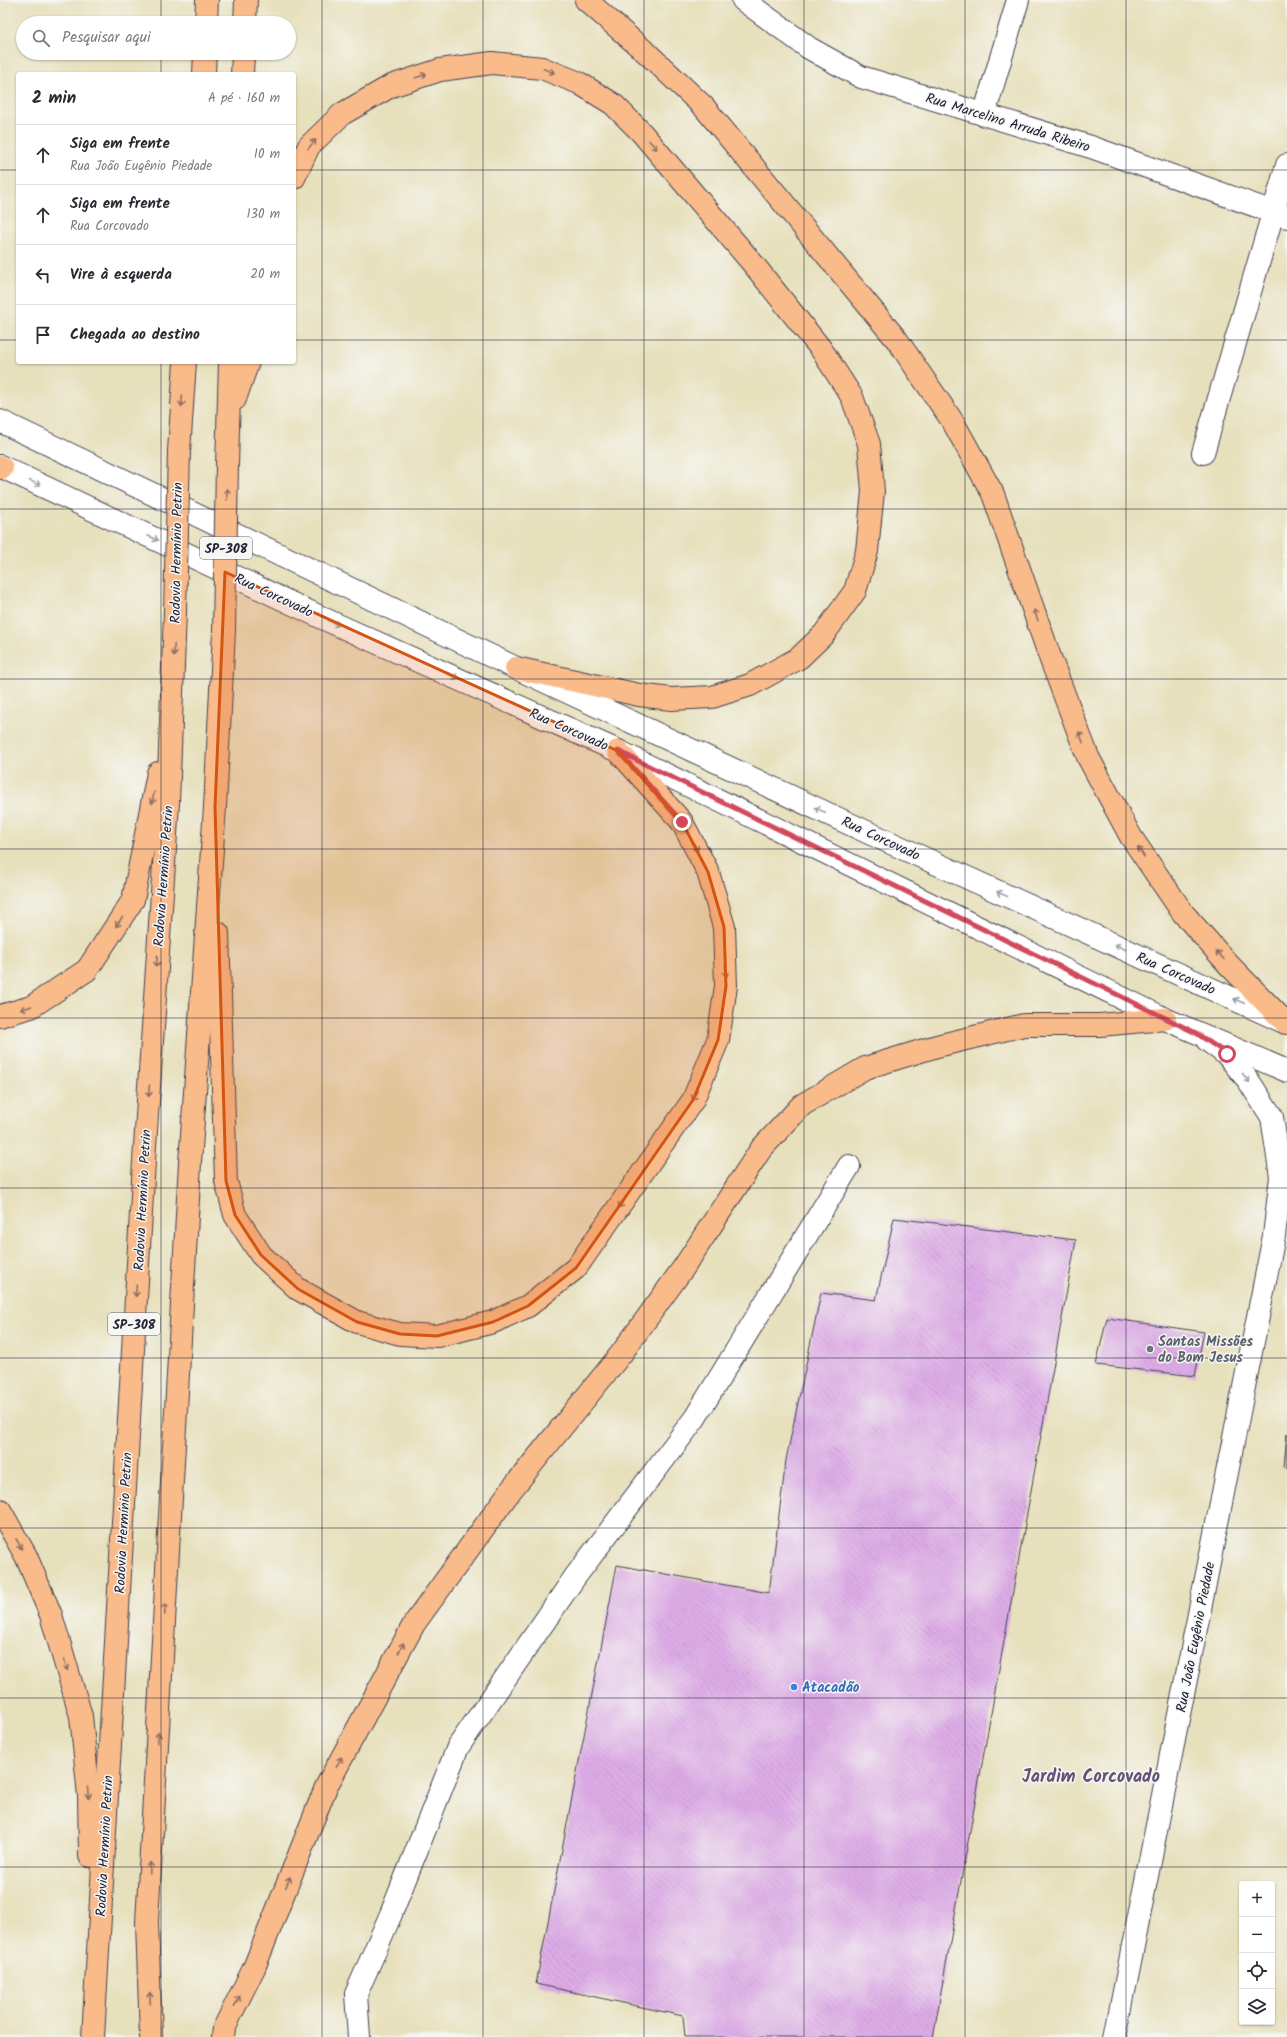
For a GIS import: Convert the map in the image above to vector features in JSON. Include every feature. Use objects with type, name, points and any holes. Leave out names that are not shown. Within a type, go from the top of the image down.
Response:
[{"type":"main road","points":[[200,0],[201,16]]},
{"type":"main road","points":[[206,16],[207,0]]},
{"type":"main road","points":[[245,16],[246,0]]},
{"type":"main road","points":[[586,0],[649,55],[704,107],[897,340],[953,422],[993,494],[1051,660],[1088,757],[1131,837],[1183,913],[1228,964],[1287,1023]]},
{"type":"main road","points":[[202,60],[203,72]]},
{"type":"main road","points":[[203,72],[204,60]]},
{"type":"main road","points":[[242,72],[243,60]]},
{"type":"main road","points":[[296,174],[309,146],[342,114],[391,86],[440,70],[492,64],[542,68],[579,82],[613,104],[641,132],[822,349],[852,397],[869,444],[873,492],[867,551],[855,591],[824,634],[799,658],[743,687],[712,697],[671,699],[639,695],[516,668]]},
{"type":"main road","name":"Rodovia Hermínio Petrin","points":[[93,2027],[144,1161],[168,804],[173,691],[179,451],[185,364]]},
{"type":"main road","name":"SP-308","points":[[151,2037],[148,1914],[190,1163],[215,807],[224,631],[230,364]]},
{"type":"main road","points":[[228,421],[247,364]]},
{"type":"main road","points":[[0,1016],[31,1007],[87,970],[133,900],[173,691]]},
{"type":"main road","points":[[215,807],[226,1181],[235,1215],[261,1255],[298,1289],[357,1322],[400,1334],[437,1336],[493,1322],[528,1306],[576,1268],[645,1172],[693,1100],[718,1040],[726,986],[724,927],[708,872],[682,822],[618,751]]},
{"type":"main road","points":[[223,2037],[224,2028],[254,1968],[326,1787],[414,1624],[511,1490],[621,1354],[684,1267],[761,1149],[802,1105],[866,1068],[937,1046],[1024,1025],[1100,1025],[1165,1019]]},
{"type":"main road","points":[[0,1510],[26,1556],[51,1615],[81,1716],[89,1796],[93,2027]]},
{"type":"street","name":"Rua Marcelino Arruda Ribeiro","points":[[744,0],[809,48],[861,76],[1091,147],[1280,215]]},
{"type":"street","points":[[984,115],[1018,0]]},
{"type":"street","points":[[1202,453],[1280,215],[1287,165]]},
{"type":"street","name":"Rua Corcovado","points":[[0,421],[516,668],[869,833],[1287,1023]]},
{"type":"street","name":"Rua Corcovado","points":[[1,467],[331,622],[618,751],[1165,1019],[1287,1071]]},
{"type":"street","name":"Rua João Eugênio Piedade","points":[[1115,2037],[1274,1236],[1281,1176],[1272,1117],[1248,1080],[1227,1054],[1196,1033]]},
{"type":"street","points":[[359,2037],[356,1994],[391,1914],[458,1747],[575,1577],[695,1418],[849,1166]]},
{"type":"street","name":"Rua João Eugênio Piedade","points":[[1274,1236],[1287,1218]]},
{"type":"highlighted area","points":[[225,572],[618,751],[682,822],[708,872],[724,927],[726,986],[718,1040],[693,1100],[576,1268],[528,1306],[493,1322],[437,1336],[400,1334],[357,1322],[298,1289],[261,1255],[235,1215],[226,1181],[215,807]]},
{"type":"building","name":"Atacadão","points":[[894,1218],[1076,1240],[933,2037],[685,2037],[683,2016],[536,1984],[617,1565],[769,1593],[786,1460],[821,1293],[876,1300]]},
{"type":"building","name":"Santas Missões do Bom Jesus","points":[[1107,1318],[1204,1332],[1195,1376],[1096,1365]]},
{"type":"building","points":[[1287,1433],[1287,1468],[1284,1467]]},
{"type":"place","name":"Santas Missões do Bom Jesus","points":[[1150,1349]]},
{"type":"place","name":"Atacadão","points":[[794,1687]]},
{"type":"district","name":"Jardim Corcovado","points":[[1091,1776]]},
{"type":"route","points":[[682,822],[618,751],[1196,1033],[1227,1054]]}]
